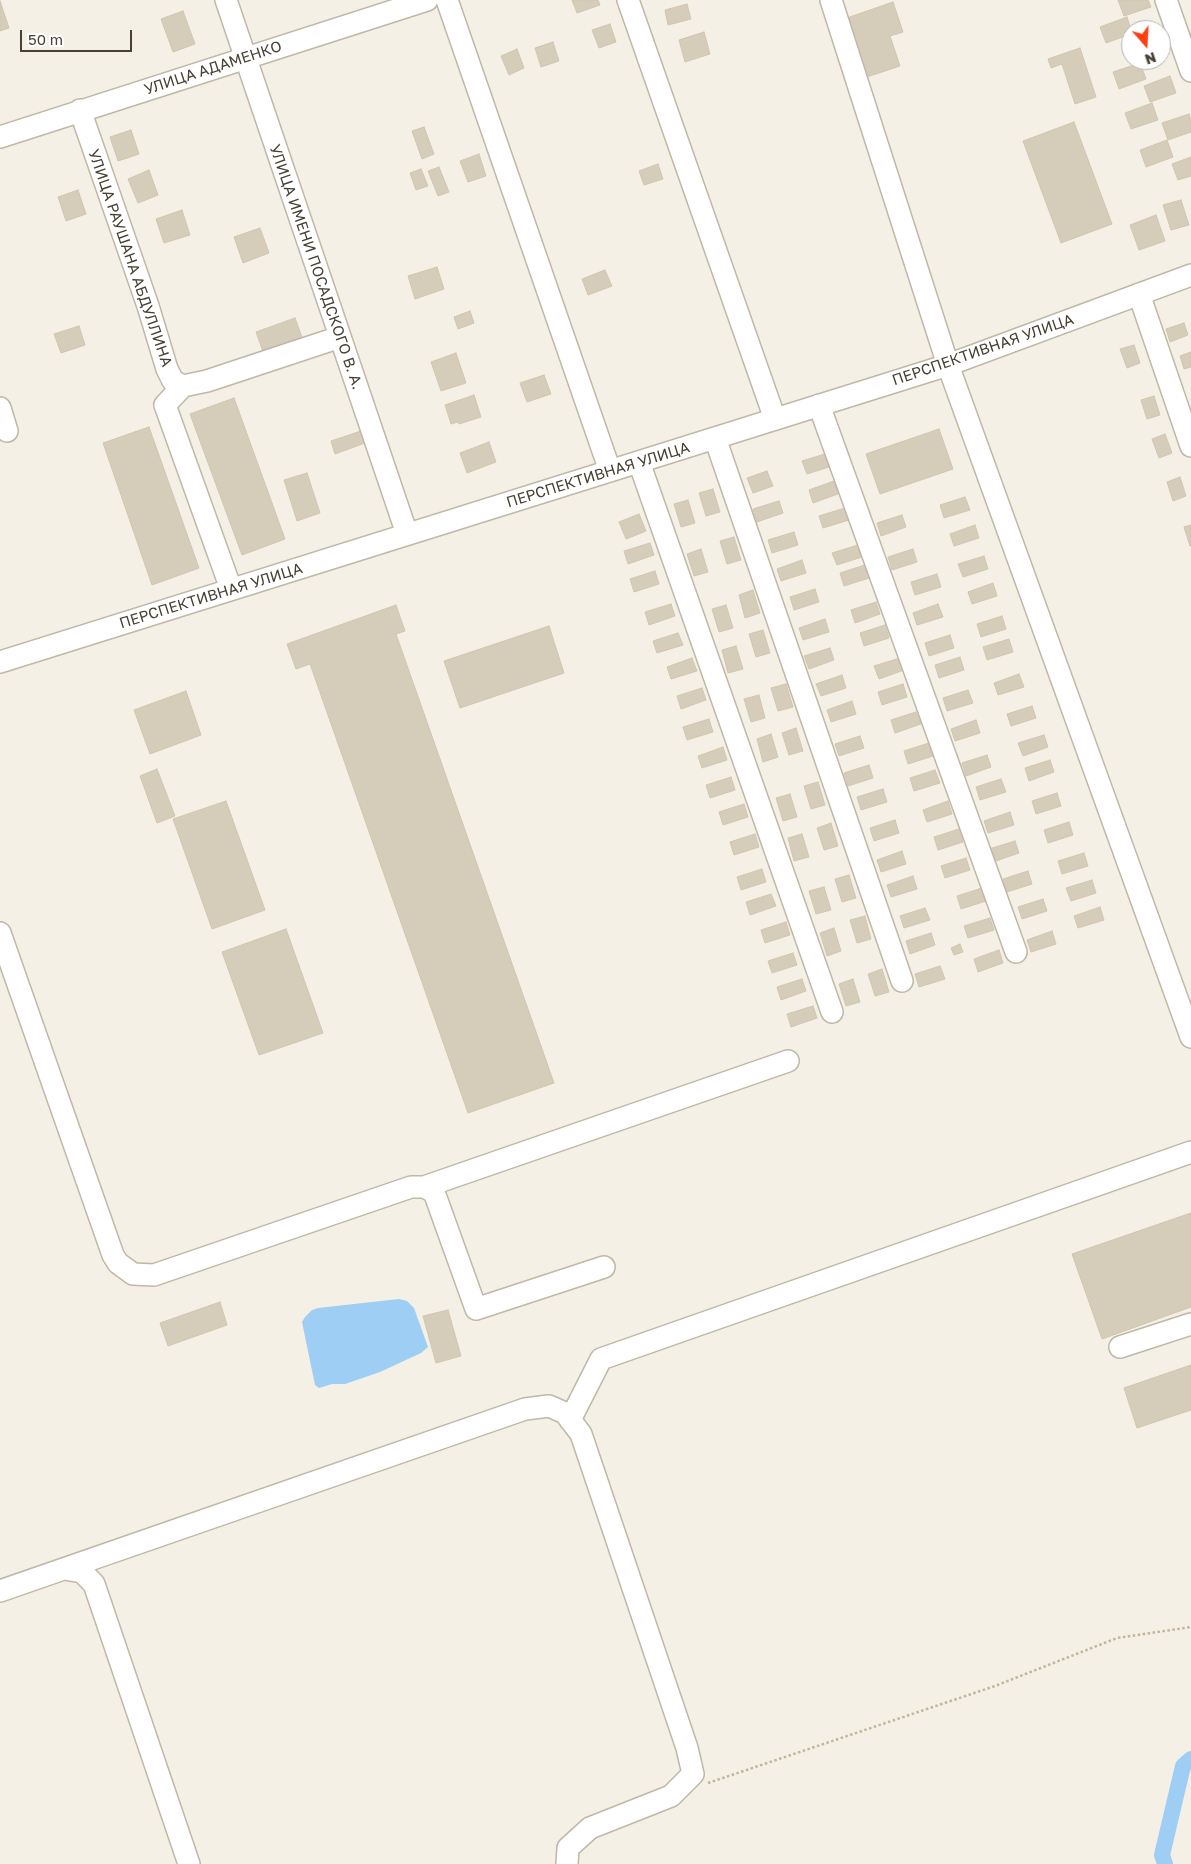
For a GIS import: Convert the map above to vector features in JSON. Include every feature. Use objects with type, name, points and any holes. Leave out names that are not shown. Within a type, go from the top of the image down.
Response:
[{"type":"street","name":"УЛИЦА ИМЕНИ ПОСАДСКОГО В. А.","points":[[226,0],[407,534]]},
{"type":"street","name":"УЛИЦА АДАМЕНКО","points":[[0,137],[427,0]]},
{"type":"street","points":[[447,0],[610,471]]},
{"type":"street","points":[[628,0],[774,419]]},
{"type":"street","points":[[831,0],[948,365],[1191,1037]]},
{"type":"street","points":[[1166,0],[1191,71]]},
{"type":"street","name":"УЛИЦА РАУШАНА АБДУЛЛИНА","points":[[80,110],[148,306],[167,370],[173,381],[183,386]]},
{"type":"street","name":"ПЕРСПЕКТИВНАЯ УЛИЦА","points":[[0,662],[948,365],[1191,275]]},
{"type":"street","points":[[1139,294],[1191,446]]},
{"type":"street","points":[[231,590],[166,405],[183,386],[207,381],[340,337]]},
{"type":"street","points":[[819,405],[1016,952]]},
{"type":"street","points":[[0,408],[7,431]]},
{"type":"street","points":[[715,438],[902,981]]},
{"type":"street","points":[[638,462],[832,1012]]},
{"type":"street","points":[[0,933],[113,1255],[118,1263],[132,1274],[154,1275],[411,1187],[424,1187],[788,1061]]},
{"type":"street","points":[[570,1420],[601,1359],[1191,1152]]},
{"type":"street","points":[[424,1187],[434,1192],[476,1309],[604,1267]]},
{"type":"street","points":[[1120,1347],[1191,1324]]},
{"type":"street","points":[[0,1591],[525,1409],[549,1406],[565,1413],[581,1434],[687,1748],[693,1774],[671,1796],[590,1828],[568,1848],[567,1864]]},
{"type":"street","points":[[64,1569],[82,1572],[94,1584],[188,1864]]},
{"type":"path","points":[[708,1783],[996,1686],[1117,1638],[1191,1627]]},
{"type":"water","points":[[399,1299],[407,1301],[414,1308],[428,1347],[421,1353],[380,1372],[345,1384],[332,1384],[319,1388],[315,1385],[302,1322],[305,1317],[312,1310],[318,1308]]},
{"type":"building","points":[[572,0],[598,0],[600,5],[577,13]]},
{"type":"building","points":[[1118,0],[1148,0],[1151,7],[1124,16]]},
{"type":"building","points":[[0,1],[9,28],[0,31]]},
{"type":"building","points":[[893,2],[903,32],[890,36],[900,66],[864,78],[844,19]]},
{"type":"building","points":[[687,4],[691,19],[668,25],[665,10]]},
{"type":"building","points":[[183,11],[195,44],[173,52],[161,19]]},
{"type":"building","points":[[1127,17],[1128,20],[1121,20],[1121,38],[1106,43],[1100,27]]},
{"type":"building","points":[[610,24],[616,42],[599,48],[592,30]]},
{"type":"building","points":[[704,32],[710,54],[685,62],[679,40]]},
{"type":"building","points":[[553,42],[559,61],[541,67],[535,48]]},
{"type":"building","points":[[1080,48],[1096,97],[1075,104],[1062,64],[1051,68],[1048,59]]},
{"type":"building","points":[[517,49],[524,68],[509,75],[501,56]]},
{"type":"building","points":[[1121,69],[1143,70],[1146,79],[1119,89],[1113,72]]},
{"type":"building","points":[[1170,76],[1176,93],[1150,102],[1144,86]]},
{"type":"building","points":[[1152,103],[1158,120],[1131,129],[1125,113]]},
{"type":"building","points":[[1189,114],[1191,132],[1168,140],[1162,123]]},
{"type":"building","points":[[1074,122],[1112,224],[1061,243],[1023,141]]},
{"type":"building","points":[[424,127],[434,154],[422,159],[412,131]]},
{"type":"building","points":[[131,130],[139,154],[118,161],[110,137]]},
{"type":"building","points":[[1167,140],[1173,157],[1146,167],[1140,150]]},
{"type":"building","points":[[479,154],[486,176],[468,182],[460,161]]},
{"type":"building","points":[[1191,157],[1191,176],[1178,180],[1172,164]]},
{"type":"building","points":[[658,164],[663,179],[644,185],[639,171]]},
{"type":"building","points":[[439,167],[449,192],[438,196],[428,171]]},
{"type":"building","points":[[421,169],[428,186],[416,190],[410,173]]},
{"type":"building","points":[[149,170],[158,195],[138,203],[128,179]]},
{"type":"building","points":[[78,190],[86,214],[66,221],[58,197]]},
{"type":"building","points":[[1181,200],[1189,225],[1171,230],[1163,205]]},
{"type":"building","points":[[182,210],[190,235],[164,243],[156,219]]},
{"type":"building","points":[[1156,215],[1165,241],[1139,250],[1130,225]]},
{"type":"building","points":[[260,228],[269,253],[243,263],[234,237]]},
{"type":"building","points":[[437,267],[444,289],[415,299],[408,276]]},
{"type":"building","points":[[605,270],[612,286],[588,295],[582,279]]},
{"type":"building","points":[[470,311],[474,323],[458,329],[454,317]]},
{"type":"building","points":[[295,318],[304,343],[265,357],[256,332]]},
{"type":"building","points":[[1184,323],[1188,335],[1170,342],[1166,329]]},
{"type":"building","points":[[79,326],[85,345],[61,353],[54,334]]},
{"type":"building","points":[[1134,345],[1140,363],[1127,368],[1120,349]]},
{"type":"building","points":[[1191,352],[1191,367],[1184,369],[1180,356]]},
{"type":"building","points":[[456,353],[466,383],[441,391],[431,362]]},
{"type":"building","points":[[544,375],[551,394],[527,402],[520,383]]},
{"type":"building","points":[[474,395],[481,417],[459,424],[458,422],[451,424],[445,405]]},
{"type":"building","points":[[1154,396],[1160,415],[1147,419],[1141,400]]},
{"type":"building","points":[[234,398],[285,539],[242,555],[190,414]]},
{"type":"building","points":[[149,427],[199,568],[152,585],[103,443]]},
{"type":"building","points":[[939,429],[953,469],[880,494],[866,454]]},
{"type":"building","points":[[361,431],[365,443],[335,454],[331,441]]},
{"type":"building","points":[[1165,434],[1172,453],[1159,458],[1152,439]]},
{"type":"building","points":[[489,442],[496,462],[467,473],[460,453]]},
{"type":"building","points":[[828,453],[832,466],[807,474],[802,461]]},
{"type":"building","points":[[767,471],[773,486],[753,493],[747,478]]},
{"type":"building","points":[[307,473],[320,513],[297,521],[284,480]]},
{"type":"building","points":[[1180,477],[1186,496],[1173,501],[1167,482]]},
{"type":"building","points":[[834,481],[838,494],[813,503],[809,490]]},
{"type":"building","points":[[713,489],[720,512],[706,516],[699,493]]},
{"type":"building","points":[[965,497],[970,510],[944,518],[940,505]]},
{"type":"building","points":[[688,500],[695,523],[681,527],[674,504]]},
{"type":"building","points":[[779,501],[783,513],[757,522],[753,509]]},
{"type":"building","points":[[845,508],[849,520],[823,528],[819,516]]},
{"type":"building","points":[[639,514],[646,531],[626,539],[619,522]]},
{"type":"building","points":[[902,515],[906,527],[881,536],[877,523]]},
{"type":"building","points":[[975,525],[979,538],[954,546],[950,534]]},
{"type":"building","points":[[1191,525],[1191,546],[1190,546],[1184,527]]},
{"type":"building","points":[[794,532],[798,545],[772,553],[768,540]]},
{"type":"building","points":[[734,537],[741,560],[727,564],[720,541]]},
{"type":"building","points":[[650,543],[654,555],[628,564],[624,551]]},
{"type":"building","points":[[858,545],[862,557],[837,565],[832,553]]},
{"type":"building","points":[[701,549],[708,572],[694,576],[687,554]]},
{"type":"building","points":[[913,549],[917,562],[892,570],[888,557]]},
{"type":"building","points":[[984,556],[988,569],[963,577],[958,564]]},
{"type":"building","points":[[802,560],[806,573],[781,581],[777,569]]},
{"type":"building","points":[[865,565],[869,578],[844,586],[840,573]]},
{"type":"building","points":[[655,571],[659,584],[634,592],[630,579]]},
{"type":"building","points":[[937,574],[941,587],[915,595],[911,582]]},
{"type":"building","points":[[993,583],[997,596],[972,604],[968,592]]},
{"type":"building","points":[[815,589],[819,602],[794,610],[790,597]]},
{"type":"building","points":[[753,590],[760,613],[745,618],[739,595]]},
{"type":"building","points":[[876,602],[880,614],[855,623],[851,610]]},
{"type":"building","points":[[671,604],[675,616],[649,625],[645,612]]},
{"type":"building","points":[[938,604],[943,617],[917,625],[913,613]]},
{"type":"building","points":[[396,605],[405,631],[396,634],[554,1083],[468,1113],[310,664],[296,669],[287,644]]},
{"type":"building","points":[[726,605],[733,628],[719,632],[712,609]]},
{"type":"building","points":[[1002,616],[1006,629],[981,637],[977,624]]},
{"type":"building","points":[[825,619],[829,632],[803,640],[799,628]]},
{"type":"building","points":[[885,625],[889,638],[864,646],[860,633]]},
{"type":"building","points":[[549,626],[564,673],[460,708],[444,661]]},
{"type":"building","points":[[763,630],[770,653],[756,657],[749,634]]},
{"type":"building","points":[[678,633],[683,645],[657,653],[653,641]]},
{"type":"building","points":[[950,635],[954,648],[929,656],[925,643]]},
{"type":"building","points":[[1009,639],[1013,652],[987,660],[983,647]]},
{"type":"building","points":[[736,646],[743,669],[728,673],[722,650]]},
{"type":"building","points":[[830,648],[834,660],[809,669],[804,656]]},
{"type":"building","points":[[960,657],[964,670],[939,678],[935,665]]},
{"type":"building","points":[[692,658],[697,671],[671,679],[667,667]]},
{"type":"building","points":[[900,658],[904,670],[879,679],[874,666]]},
{"type":"building","points":[[1019,674],[1024,687],[998,695],[994,683]]},
{"type":"building","points":[[842,675],[846,688],[821,696],[816,684]]},
{"type":"building","points":[[786,684],[793,707],[778,711],[771,688]]},
{"type":"building","points":[[903,684],[907,697],[882,705],[878,692]]},
{"type":"building","points":[[702,688],[706,700],[681,709],[677,696]]},
{"type":"building","points":[[968,690],[973,703],[947,711],[943,698]]},
{"type":"building","points":[[186,691],[201,735],[150,754],[134,710]]},
{"type":"building","points":[[759,695],[765,718],[751,722],[744,699]]},
{"type":"building","points":[[852,701],[856,714],[831,722],[827,710]]},
{"type":"building","points":[[1032,706],[1036,718],[1011,726],[1007,714]]},
{"type":"building","points":[[916,712],[921,724],[895,733],[891,720]]},
{"type":"building","points":[[709,719],[713,732],[687,740],[683,727]]},
{"type":"building","points":[[976,720],[980,733],[955,741],[951,729]]},
{"type":"building","points":[[796,728],[803,751],[789,755],[782,733]]},
{"type":"building","points":[[771,734],[778,757],[763,762],[757,739]]},
{"type":"building","points":[[1044,735],[1048,747],[1023,756],[1018,743]]},
{"type":"building","points":[[860,736],[864,748],[839,756],[835,744]]},
{"type":"building","points":[[929,743],[933,756],[908,764],[904,751]]},
{"type":"building","points":[[723,747],[727,760],[702,768],[698,756]]},
{"type":"building","points":[[987,755],[991,767],[966,776],[962,763]]},
{"type":"building","points":[[1050,760],[1054,772],[1029,781],[1025,768]]},
{"type":"building","points":[[869,765],[873,778],[848,786],[844,773]]},
{"type":"building","points":[[157,769],[175,816],[157,823],[140,776]]},
{"type":"building","points":[[935,770],[940,783],[914,791],[910,778]]},
{"type":"building","points":[[731,777],[735,790],[710,798],[706,785]]},
{"type":"building","points":[[1001,779],[1006,792],[980,800],[976,787]]},
{"type":"building","points":[[818,782],[825,805],[811,809],[804,786]]},
{"type":"building","points":[[883,789],[887,802],[861,810],[857,797]]},
{"type":"building","points":[[1057,793],[1061,806],[1036,814],[1032,801]]},
{"type":"building","points":[[790,794],[797,817],[783,821],[776,798]]},
{"type":"building","points":[[226,801],[265,910],[212,929],[173,819]]},
{"type":"building","points":[[948,801],[952,814],[927,822],[923,810]]},
{"type":"building","points":[[744,804],[748,817],[723,825],[719,812]]},
{"type":"building","points":[[1010,812],[1014,825],[988,833],[984,821]]},
{"type":"building","points":[[895,820],[899,833],[874,841],[870,828]]},
{"type":"building","points":[[1069,822],[1073,835],[1048,843],[1044,830]]},
{"type":"building","points":[[831,823],[838,846],[824,850],[817,828]]},
{"type":"building","points":[[959,829],[963,842],[938,850],[934,837]]},
{"type":"building","points":[[755,834],[759,847],[734,855],[730,842]]},
{"type":"building","points":[[802,834],[809,857],[794,861],[788,838]]},
{"type":"building","points":[[1015,841],[1019,853],[993,862],[989,849]]},
{"type":"building","points":[[902,851],[906,864],[881,872],[877,860]]},
{"type":"building","points":[[1084,853],[1088,866],[1062,874],[1058,861]]},
{"type":"building","points":[[966,858],[970,870],[945,878],[941,866]]},
{"type":"building","points":[[762,869],[766,882],[741,890],[737,877]]},
{"type":"building","points":[[1028,871],[1032,884],[1007,892],[1003,879]]},
{"type":"building","points":[[849,875],[856,898],[842,902],[835,879]]},
{"type":"building","points":[[913,876],[917,889],[891,897],[887,885]]},
{"type":"building","points":[[1092,880],[1096,893],[1071,901],[1066,888]]},
{"type":"building","points":[[824,887],[831,910],[816,914],[809,891]]},
{"type":"building","points":[[982,888],[986,901],[961,909],[957,896]]},
{"type":"building","points":[[771,894],[776,906],[750,915],[746,902]]},
{"type":"building","points":[[1043,899],[1047,911],[1022,919],[1018,907]]},
{"type":"building","points":[[1100,907],[1104,920],[1078,928],[1074,916]]},
{"type":"building","points":[[925,908],[930,920],[904,928],[900,916]]},
{"type":"building","points":[[865,916],[871,939],[857,943],[850,920]]},
{"type":"building","points":[[990,918],[994,930],[968,938],[964,926]]},
{"type":"building","points":[[786,922],[790,935],[765,943],[761,930]]},
{"type":"building","points":[[834,928],[841,951],[827,956],[820,933]]},
{"type":"building","points":[[286,929],[323,1033],[259,1055],[222,952]]},
{"type":"building","points":[[1052,931],[1056,944],[1031,952],[1027,940]]},
{"type":"building","points":[[931,933],[935,945],[910,954],[906,941]]},
{"type":"building","points":[[960,944],[963,952],[954,955],[951,948]]},
{"type":"building","points":[[999,950],[1003,963],[978,972],[974,959]]},
{"type":"building","points":[[793,953],[797,965],[772,973],[768,961]]},
{"type":"building","points":[[940,966],[945,979],[919,987],[915,974]]},
{"type":"building","points":[[882,969],[889,992],[875,996],[868,974]]},
{"type":"building","points":[[802,979],[806,991],[781,1000],[777,987]]},
{"type":"building","points":[[853,979],[860,1002],[846,1006],[839,984]]},
{"type":"building","points":[[813,1006],[817,1018],[791,1027],[787,1014]]},
{"type":"building","points":[[1191,1213],[1191,1307],[1102,1339],[1072,1254]]},
{"type":"building","points":[[220,1302],[227,1325],[168,1346],[160,1323]]},
{"type":"building","points":[[448,1310],[461,1356],[436,1363],[423,1316]]},
{"type":"building","points":[[1191,1365],[1191,1410],[1137,1428],[1124,1388]]},
{"type":"waterway","points":[[1165,1864],[1162,1855],[1183,1766],[1191,1759]]}]
